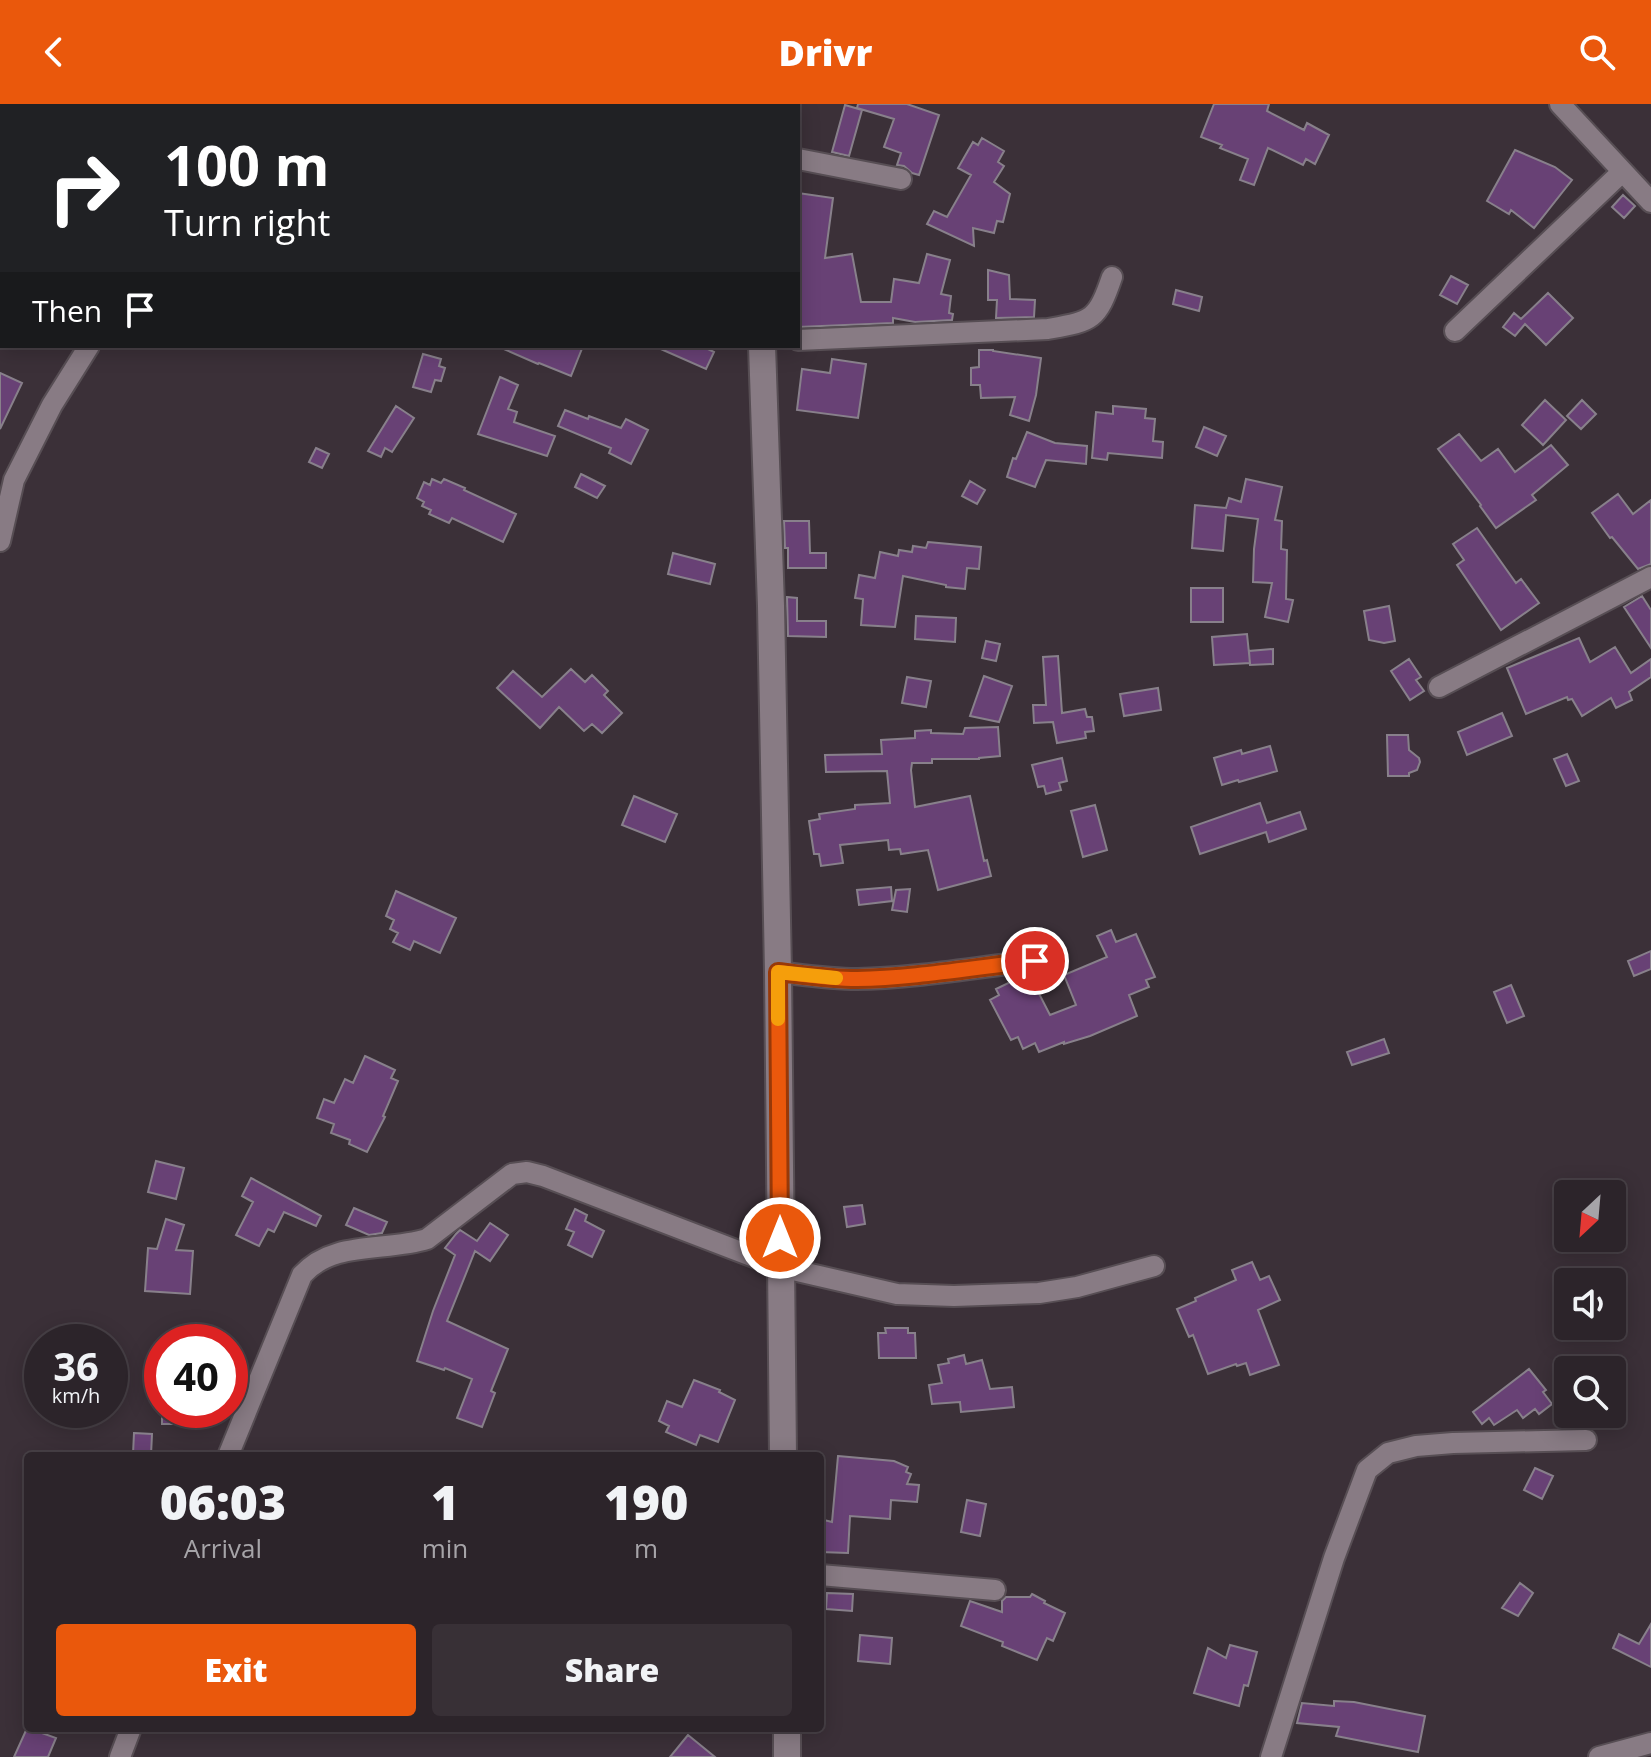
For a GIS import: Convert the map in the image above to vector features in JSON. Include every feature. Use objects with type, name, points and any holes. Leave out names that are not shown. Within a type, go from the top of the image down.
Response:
[{"type":"street","points":[[1560,104],[1651,202]]},
{"type":"street","points":[[800,159],[901,179]]},
{"type":"street","points":[[1455,331],[1622,172]]},
{"type":"street","points":[[800,340],[1048,329],[1080,323],[1095,314],[1104,302],[1112,277]]},
{"type":"street","points":[[0,541],[14,480],[52,405],[88,348]]},
{"type":"street","points":[[762,348],[778,972],[783,1452]]},
{"type":"street","points":[[1439,687],[1651,577]]},
{"type":"street","points":[[778,972],[825,978],[871,978],[1035,961]]},
{"type":"street","points":[[230,1452],[298,1283],[311,1265],[325,1257],[358,1249],[411,1244],[427,1239],[512,1174],[527,1172],[543,1176],[780,1267],[897,1294],[954,1296],[1039,1293],[1077,1287],[1154,1266]]},
{"type":"street","points":[[1271,1757],[1334,1558],[1367,1470],[1388,1453],[1416,1446],[1586,1440]]},
{"type":"street","points":[[824,1575],[995,1590]]},
{"type":"street","points":[[120,1757],[129,1732]]},
{"type":"street","points":[[787,1732],[787,1757]]},
{"type":"street","points":[[1599,1757],[1651,1743]]},
{"type":"building","points":[[858,104],[907,104],[939,115],[919,175],[897,165],[901,153],[884,147],[894,119],[857,108]]},
{"type":"building","points":[[1214,104],[1269,104],[1267,111],[1304,130],[1307,123],[1329,135],[1315,164],[1306,159],[1303,165],[1268,148],[1254,185],[1240,180],[1248,159],[1201,137]]},
{"type":"building","points":[[845,105],[862,110],[849,156],[832,152]]},
{"type":"building","points":[[982,138],[1004,151],[998,162],[1004,166],[994,182],[1010,194],[1003,222],[997,221],[994,233],[973,228],[974,246],[927,224],[934,211],[947,217],[971,175],[958,168],[973,142],[978,145]]},
{"type":"building","points":[[1515,150],[1555,167],[1572,180],[1534,228],[1511,210],[1509,214],[1487,201]]},
{"type":"building","points":[[800,193],[833,198],[825,258],[852,254],[861,302],[891,302],[894,279],[919,283],[927,254],[950,260],[941,294],[951,296],[949,313],[953,314],[952,320],[915,322],[893,318],[893,323],[800,327]]},
{"type":"building","points":[[1623,195],[1635,206],[1624,218],[1612,207]]},
{"type":"building","points":[[988,270],[1009,275],[1010,299],[1035,300],[1034,317],[996,318],[997,300],[988,300]]},
{"type":"building","points":[[1451,276],[1468,285],[1457,304],[1440,295]]},
{"type":"building","points":[[1176,290],[1202,297],[1199,311],[1173,304]]},
{"type":"building","points":[[1548,293],[1573,318],[1546,345],[1525,324],[1515,336],[1503,327],[1514,313],[1521,319]]},
{"type":"building","points":[[502,348],[582,348],[571,376]]},
{"type":"building","points":[[659,348],[706,348],[714,352],[706,369]]},
{"type":"building","points":[[979,350],[1041,358],[1029,421],[1010,415],[1015,397],[981,398],[980,385],[971,385],[971,368],[979,367]]},
{"type":"building","points":[[423,354],[441,359],[439,366],[445,368],[441,381],[435,380],[431,392],[413,387]]},
{"type":"building","points":[[832,359],[866,364],[858,418],[797,410],[802,369],[830,373]]},
{"type":"building","points":[[0,373],[22,383],[0,429]]},
{"type":"building","points":[[500,377],[518,385],[508,409],[517,412],[514,422],[555,436],[547,456],[478,434]]},
{"type":"building","points":[[1545,400],[1566,420],[1543,445],[1522,425]]},
{"type":"building","points":[[1582,400],[1596,414],[1581,429],[1567,416]]},
{"type":"building","points":[[396,406],[414,418],[392,452],[385,448],[381,457],[368,451]]},
{"type":"building","points":[[1113,406],[1146,409],[1145,418],[1155,419],[1153,441],[1163,442],[1162,458],[1108,453],[1107,460],[1092,458],[1096,412],[1113,414]]},
{"type":"building","points":[[565,410],[621,428],[626,419],[648,430],[631,464],[609,453],[611,448],[558,426]]},
{"type":"building","points":[[1204,427],[1226,436],[1217,456],[1196,447]]},
{"type":"building","points":[[1027,432],[1055,443],[1087,446],[1086,464],[1046,460],[1035,487],[1007,477]]},
{"type":"building","points":[[1459,434],[1481,461],[1498,449],[1515,472],[1551,445],[1568,465],[1532,495],[1536,500],[1496,528],[1438,449]]},
{"type":"building","points":[[316,448],[329,454],[322,468],[309,462]]},
{"type":"building","points":[[581,474],[605,486],[597,498],[575,487]]},
{"type":"building","points":[[432,479],[441,483],[444,479],[516,514],[503,542],[452,518],[449,523],[429,514],[431,510],[422,506],[424,502],[417,498],[424,482],[430,485]]},
{"type":"building","points":[[1246,479],[1282,487],[1275,520],[1282,521],[1281,549],[1287,550],[1286,599],[1293,600],[1288,622],[1265,617],[1272,583],[1253,582],[1258,519],[1226,515],[1223,551],[1192,548],[1195,505],[1226,508],[1229,498],[1241,502]]},
{"type":"building","points":[[970,481],[985,490],[977,504],[962,496]]},
{"type":"building","points":[[1618,494],[1633,514],[1651,500],[1651,564],[1638,569],[1592,513]]},
{"type":"building","points":[[784,521],[809,521],[810,553],[826,553],[826,568],[788,568]]},
{"type":"building","points":[[1477,528],[1516,583],[1521,579],[1539,603],[1501,630],[1457,565],[1464,560],[1453,544]]},
{"type":"building","points":[[928,542],[981,547],[979,569],[967,568],[965,589],[903,576],[895,627],[861,625],[863,599],[855,598],[859,575],[875,578],[880,552],[898,556],[899,550],[912,552],[913,546],[926,548]]},
{"type":"building","points":[[673,553],[715,564],[710,584],[668,574]]},
{"type":"building","points":[[1191,588],[1223,588],[1223,622],[1191,622]]},
{"type":"building","points":[[1642,596],[1651,610],[1651,648],[1624,607]]},
{"type":"building","points":[[787,597],[797,598],[797,621],[826,621],[826,637],[788,636]]},
{"type":"building","points":[[1389,606],[1395,641],[1384,643],[1369,640],[1364,611]]},
{"type":"building","points":[[916,616],[956,618],[955,642],[915,639]]},
{"type":"building","points":[[1247,634],[1250,663],[1214,665],[1212,637]]},
{"type":"building","points":[[1579,638],[1590,662],[1615,647],[1631,673],[1651,659],[1651,677],[1629,692],[1632,700],[1616,708],[1611,698],[1582,716],[1572,699],[1568,700],[1567,697],[1526,714],[1507,668]]},
{"type":"building","points":[[986,641],[1000,644],[996,661],[982,658]]},
{"type":"building","points":[[1273,649],[1273,664],[1250,665],[1249,651]]},
{"type":"building","points":[[1058,656],[1062,713],[1085,709],[1087,717],[1092,717],[1094,731],[1085,732],[1086,738],[1057,743],[1053,722],[1034,723],[1033,705],[1046,705],[1043,657]]},
{"type":"building","points":[[1409,659],[1421,677],[1416,680],[1424,691],[1410,700],[1391,671]]},
{"type":"building","points":[[571,669],[585,682],[592,675],[608,691],[604,695],[622,713],[602,733],[592,724],[584,731],[559,707],[540,728],[497,688],[513,671],[542,697]]},
{"type":"building","points":[[984,676],[1012,686],[999,722],[970,716]]},
{"type":"building","points":[[907,677],[931,681],[926,707],[902,703]]},
{"type":"building","points":[[1158,688],[1161,710],[1124,716],[1120,694]]},
{"type":"building","points":[[1502,713],[1512,736],[1467,755],[1458,732]]},
{"type":"building","points":[[998,727],[1000,756],[932,759],[932,763],[912,763],[911,770],[915,807],[970,796],[984,861],[987,860],[991,876],[938,890],[928,850],[901,854],[900,849],[889,850],[888,840],[840,845],[843,863],[821,866],[819,854],[814,854],[809,821],[820,819],[819,814],[855,809],[855,805],[890,803],[887,771],[826,772],[825,755],[882,754],[881,740],[915,738],[915,731],[963,734],[965,728]]},
{"type":"building","points":[[1387,735],[1408,735],[1409,750],[1420,762],[1417,770],[1409,776],[1388,776]]},
{"type":"building","points":[[1270,746],[1277,771],[1222,785],[1214,758]]},
{"type":"building","points":[[1567,754],[1579,781],[1566,786],[1554,759]]},
{"type":"building","points":[[1062,758],[1067,781],[1059,783],[1061,790],[1046,794],[1044,786],[1038,787],[1032,765]]},
{"type":"building","points":[[634,796],[677,814],[665,842],[622,825]]},
{"type":"building","points":[[1260,803],[1267,823],[1300,812],[1306,829],[1269,842],[1266,832],[1200,854],[1191,827]]},
{"type":"building","points":[[1095,805],[1107,850],[1083,857],[1071,811]]},
{"type":"building","points":[[891,887],[892,901],[859,905],[857,890]]},
{"type":"building","points":[[910,889],[907,912],[892,910],[896,890]]},
{"type":"building","points":[[396,891],[456,918],[440,953],[414,941],[410,950],[393,942],[398,933],[390,929],[394,920],[386,916]]},
{"type":"building","points":[[1111,930],[1116,942],[1136,934],[1155,977],[1146,980],[1149,987],[1129,995],[1137,1016],[1090,1036],[1039,1052],[1035,1043],[1023,1049],[1018,1037],[1011,1040],[990,1000],[999,995],[996,989],[1021,977],[1025,983],[1032,980],[1050,1015],[1076,1005],[1064,975],[1107,957],[1097,936]]},
{"type":"building","points":[[1651,951],[1651,969],[1634,976],[1628,961]]},
{"type":"building","points":[[1511,985],[1524,1016],[1507,1023],[1494,992]]},
{"type":"building","points":[[1384,1039],[1389,1053],[1352,1065],[1347,1052]]},
{"type":"building","points":[[365,1056],[395,1070],[391,1078],[398,1081],[385,1117],[367,1152],[349,1144],[350,1140],[331,1133],[334,1124],[317,1118],[324,1099],[334,1103],[345,1079],[353,1083]]},
{"type":"building","points":[[156,1161],[184,1168],[176,1199],[148,1192]]},
{"type":"building","points":[[251,1178],[321,1216],[316,1226],[284,1212],[274,1232],[268,1229],[259,1246],[236,1235],[253,1202],[242,1196]]},
{"type":"building","points":[[862,1205],[865,1224],[847,1227],[844,1207]]},
{"type":"building","points":[[354,1208],[387,1222],[382,1233],[369,1235],[346,1225]]},
{"type":"building","points":[[575,1209],[587,1215],[585,1221],[604,1231],[592,1257],[568,1245],[574,1232],[566,1229]]},
{"type":"building","points":[[166,1219],[184,1225],[176,1250],[193,1251],[190,1294],[145,1291],[148,1248],[157,1249]]},
{"type":"building","points":[[490,1223],[508,1235],[490,1261],[475,1251],[447,1321],[508,1349],[491,1391],[495,1393],[482,1427],[457,1418],[472,1379],[417,1361],[455,1255],[445,1248],[460,1230],[477,1241]]},
{"type":"building","points":[[1252,1262],[1260,1280],[1269,1276],[1280,1300],[1258,1310],[1279,1365],[1250,1375],[1246,1363],[1236,1364],[1208,1374],[1193,1335],[1189,1337],[1177,1309],[1236,1280],[1232,1270]]},
{"type":"building","points":[[885,1328],[908,1328],[908,1333],[915,1333],[916,1358],[879,1358],[878,1333],[886,1333]]},
{"type":"building","points":[[964,1355],[966,1364],[982,1360],[990,1389],[1012,1387],[1014,1407],[961,1412],[960,1402],[932,1404],[929,1385],[942,1383],[938,1365]]},
{"type":"building","points":[[1529,1369],[1546,1390],[1543,1392],[1552,1404],[1539,1414],[1535,1409],[1523,1418],[1517,1410],[1494,1425],[1489,1418],[1482,1424],[1473,1412]]},
{"type":"building","points":[[694,1380],[720,1390],[735,1400],[718,1442],[700,1435],[696,1445],[666,1432],[669,1426],[659,1421],[667,1401],[682,1407]]},
{"type":"building","points":[[134,1433],[152,1434],[151,1452],[133,1452]]},
{"type":"building","points":[[838,1456],[894,1461],[908,1467],[906,1472],[911,1474],[907,1484],[919,1485],[917,1502],[891,1500],[890,1519],[850,1516],[848,1553],[824,1552],[824,1520],[832,1522]]},
{"type":"building","points":[[1535,1468],[1553,1476],[1542,1499],[1524,1490]]},
{"type":"building","points":[[967,1500],[986,1504],[980,1536],[961,1532]]},
{"type":"building","points":[[1520,1583],[1533,1593],[1518,1616],[1502,1608]]},
{"type":"building","points":[[827,1593],[853,1594],[852,1611],[826,1609]]},
{"type":"building","points":[[1032,1594],[1065,1613],[1053,1641],[1047,1638],[1037,1660],[1002,1646],[1003,1642],[961,1626],[970,1601],[1002,1612],[1002,1601],[1006,1597],[1030,1597]]},
{"type":"building","points":[[1651,1624],[1651,1667],[1613,1648],[1619,1634],[1639,1644]]},
{"type":"building","points":[[860,1635],[892,1638],[890,1664],[858,1661]]},
{"type":"building","points":[[1230,1645],[1257,1652],[1239,1706],[1194,1693],[1208,1648],[1226,1658]]},
{"type":"building","points":[[1334,1701],[1425,1716],[1418,1752],[1336,1736],[1339,1727],[1297,1723],[1302,1703],[1334,1706]]},
{"type":"building","points":[[25,1732],[39,1732],[56,1738],[48,1757],[14,1757]]},
{"type":"building","points":[[688,1735],[715,1757],[670,1757]]},
{"type":"slow traffic","points":[[778,1019],[778,972],[836,978]]},
{"type":"route","points":[[780,1238],[778,972],[857,979],[1035,961]]}]
